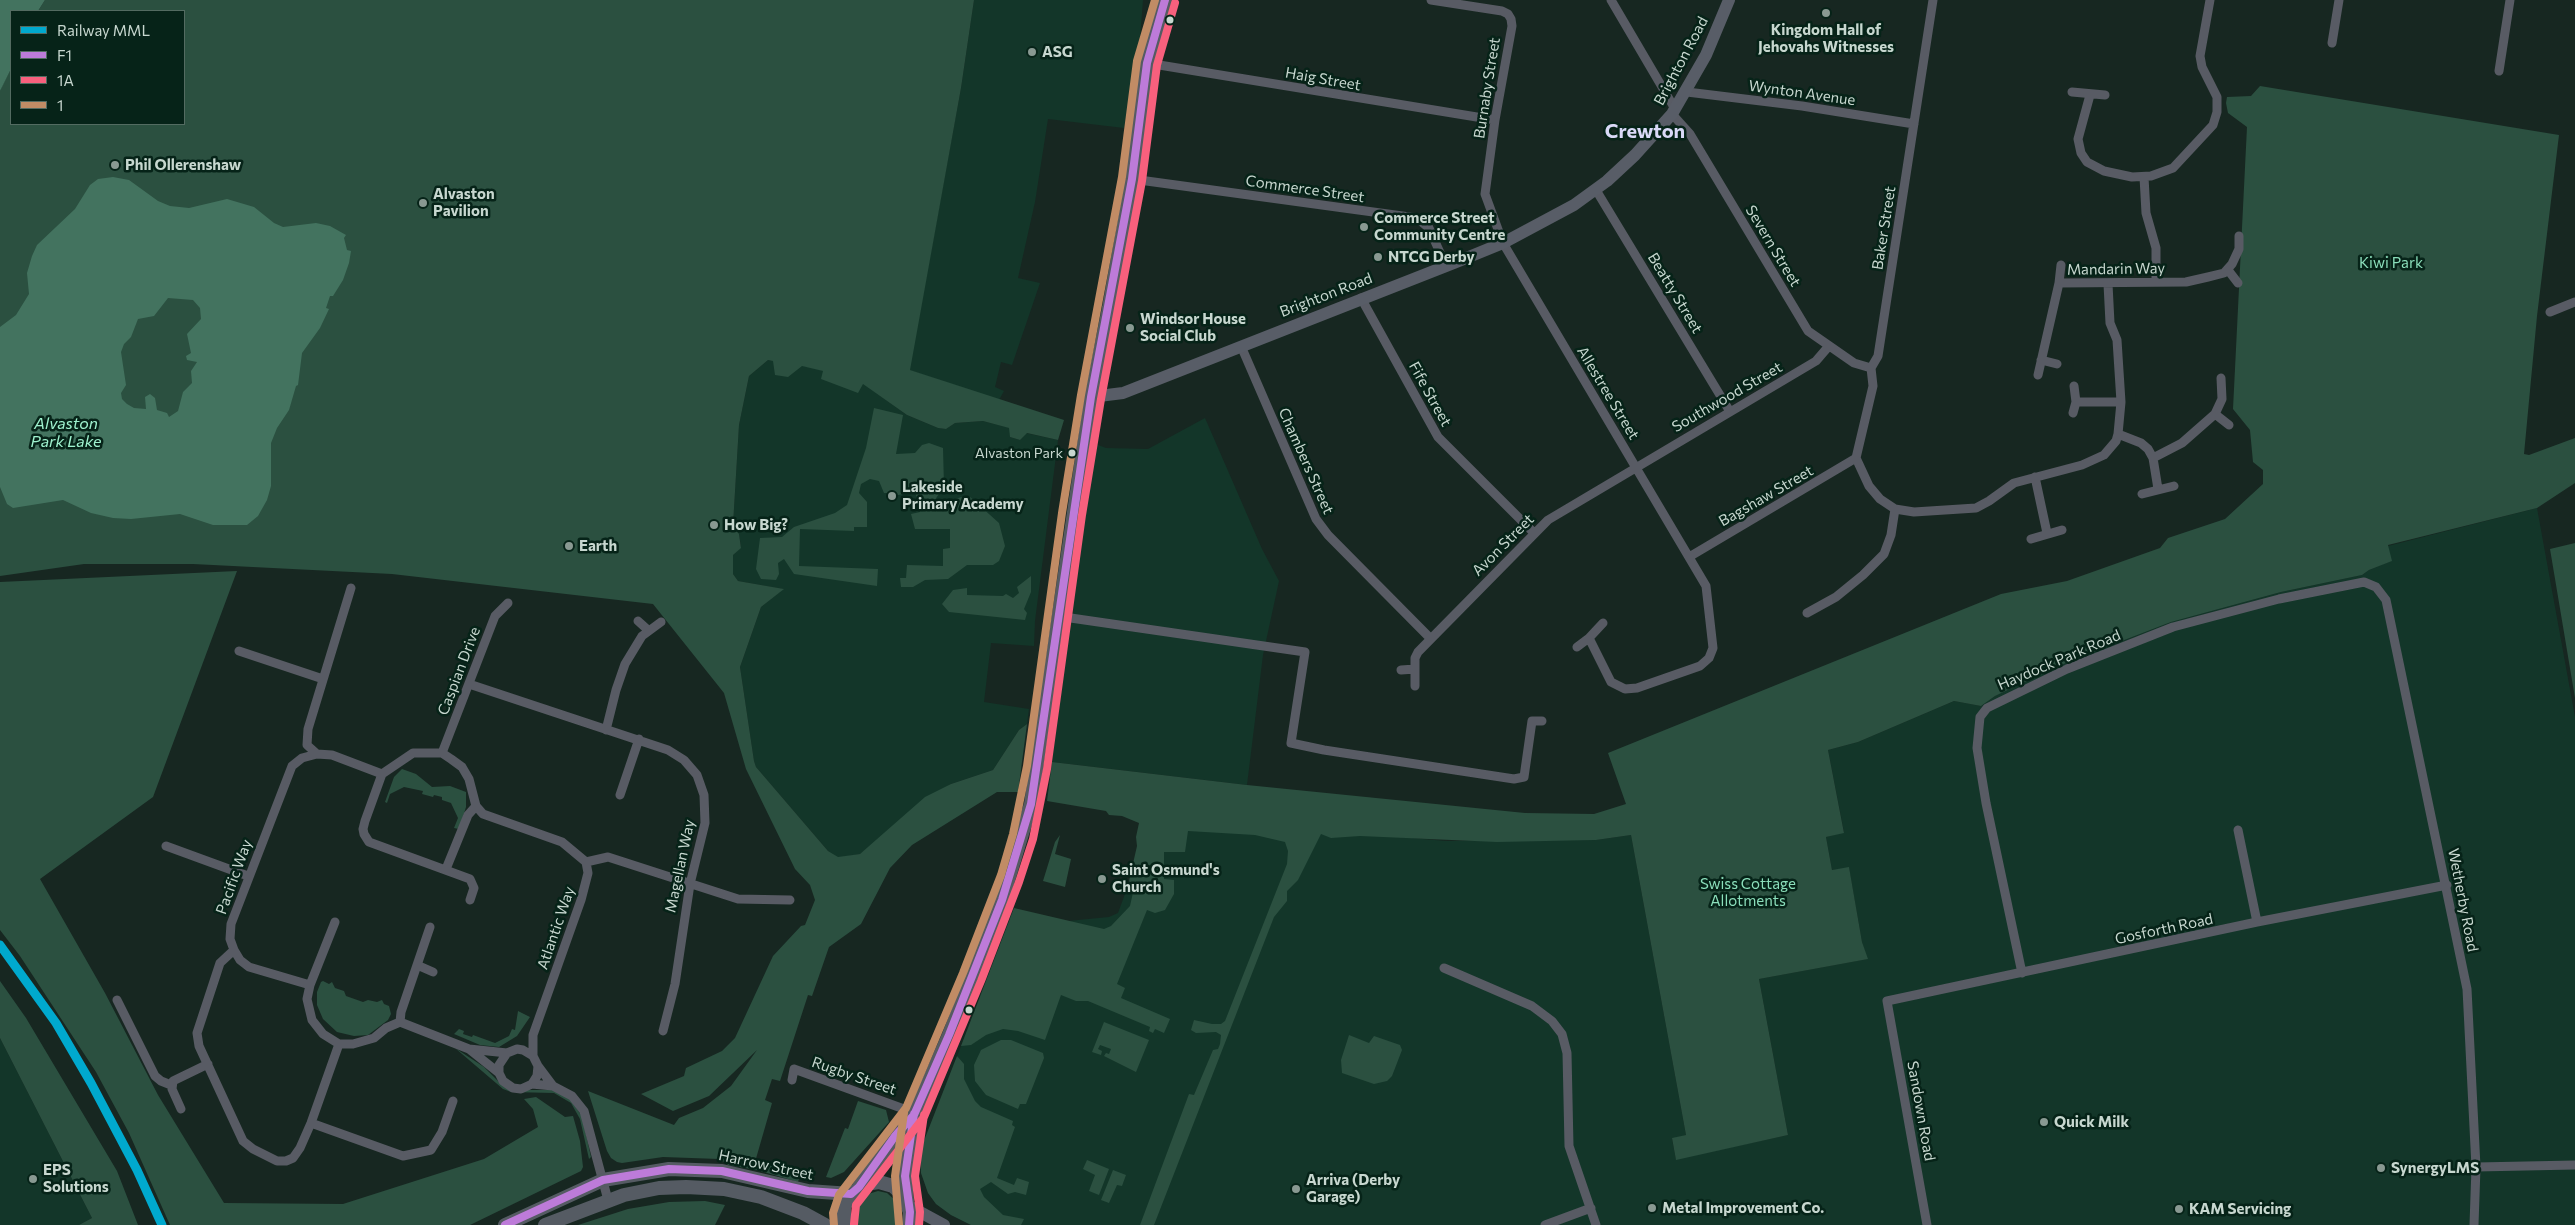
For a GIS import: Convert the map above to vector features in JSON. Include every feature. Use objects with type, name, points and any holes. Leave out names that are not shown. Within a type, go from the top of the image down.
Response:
[{"type":"main road","points":[[909,1225],[905,1176],[914,1114],[1002,900],[1018,854],[1031,804],[1057,616],[1091,396],[1110,308],[1132,178],[1147,63],[1165,0]]},
{"type":"main road","points":[[844,1225],[844,1207],[895,1136],[914,1114]]},
{"type":"main road","name":"Harrow Street","points":[[505,1225],[603,1180],[669,1168],[709,1170],[746,1175],[808,1191],[855,1191],[872,1182],[886,1184],[898,1190],[908,1204]]},
{"type":"main road","points":[[545,1225],[608,1200],[639,1191],[686,1187],[735,1191],[778,1202],[824,1225]]},
{"type":"street","name":"Burnaby Street","points":[[1430,0],[1502,11],[1508,14],[1511,19],[1512,26],[1495,120],[1485,194],[1503,243]]},
{"type":"street","name":"Severn Street","points":[[1612,0],[1674,112],[1690,134],[1808,331],[1828,347],[1854,363],[1870,368]]},
{"type":"street","name":"Brighton Road","points":[[1091,396],[1123,393],[1503,243],[1550,219],[1596,190],[1635,155],[1674,112],[1687,92],[1713,40],[1729,0]]},
{"type":"street","name":"Baker Street","points":[[1856,458],[1873,386],[1870,368],[1878,356],[1933,0]]},
{"type":"street","points":[[2090,95],[2078,131],[2079,147],[2084,158],[2091,165],[2104,171],[2144,177],[2158,175],[2173,168],[2213,125],[2215,119],[2217,96],[2202,68],[2200,56],[2210,0]]},
{"type":"street","points":[[2332,42],[2339,0]]},
{"type":"street","points":[[2499,71],[2510,0]]},
{"type":"street","name":"Haig Street","points":[[1147,63],[1495,120]]},
{"type":"street","name":"Wynton Avenue","points":[[1687,92],[1802,106],[1914,124]]},
{"type":"street","points":[[2072,92],[2105,95]]},
{"type":"street","points":[[2144,177],[2146,213],[2156,248],[2156,282]]},
{"type":"street","name":"Commerce Street","points":[[1132,178],[1417,218],[1430,228],[1446,266]]},
{"type":"street","name":"Beatty Street","points":[[1596,190],[1729,410]]},
{"type":"street","points":[[2238,283],[2228,270],[2239,249],[2239,236]]},
{"type":"street","name":"Allestree Street","points":[[1503,243],[1706,586],[1713,648],[1705,662],[1693,669],[1644,686],[1625,689],[1611,682],[1589,638]]},
{"type":"street","points":[[2059,283],[2060,265]]},
{"type":"street","name":"Mandarin Way","points":[[2038,375],[2059,283],[2186,282],[2224,273],[2228,270]]},
{"type":"street","points":[[1856,458],[1864,478],[1874,492],[1895,509],[1914,512],[1976,508],[2014,483],[2082,465],[2099,458],[2112,446],[2118,434],[2121,402],[2118,340],[2110,323],[2108,284]]},
{"type":"street","name":"Fife Street","points":[[1361,298],[1438,437],[1534,533]]},
{"type":"street","points":[[2550,312],[2575,302]]},
{"type":"street","name":"Chambers Street","points":[[1240,346],[1316,519],[1328,535],[1430,638]]},
{"type":"street","name":"Southwood Street","points":[[1636,467],[1729,410],[1816,361],[1828,347]]},
{"type":"street","points":[[2040,360],[2057,364]]},
{"type":"street","points":[[2153,458],[2182,443],[2215,414],[2222,399],[2221,378]]},
{"type":"street","points":[[2073,412],[2076,402],[2074,386]]},
{"type":"street","points":[[2076,402],[2121,402]]},
{"type":"street","points":[[2215,414],[2229,425]]},
{"type":"street","points":[[2118,434],[2141,443],[2153,458],[2158,489]]},
{"type":"street","name":"Bagshaw Street","points":[[1689,557],[1856,458]]},
{"type":"street","name":"Avon Street","points":[[1415,686],[1415,658],[1430,638],[1534,533],[1556,514],[1636,467]]},
{"type":"street","points":[[2035,477],[2047,533]]},
{"type":"street","points":[[2142,494],[2174,486]]},
{"type":"street","points":[[1807,613],[1836,597],[1863,575],[1884,554],[1891,535],[1895,509]]},
{"type":"street","points":[[2031,539],[2062,530]]},
{"type":"street","name":"Haydock Park Road","points":[[2022,973],[1986,803],[1977,748],[1980,717],[1987,708],[2067,669],[2173,628],[2279,599],[2364,582],[2376,587]]},
{"type":"street","name":"Wetherby Road","points":[[2376,587],[2386,600],[2447,885],[2467,989],[2476,1167],[2474,1225]]},
{"type":"street","points":[[352,588],[308,729],[307,744],[317,754],[332,755],[382,774]]},
{"type":"street","name":"Caspian Drive","points":[[442,753],[495,616],[508,603]]},
{"type":"street","points":[[1057,616],[1305,652],[1291,743],[1324,750],[1514,779],[1524,777],[1532,721],[1542,722]]},
{"type":"street","points":[[638,621],[648,630]]},
{"type":"street","points":[[606,730],[625,664],[648,630],[661,622]]},
{"type":"street","points":[[1577,647],[1589,638],[1602,623]]},
{"type":"street","points":[[239,651],[323,679]]},
{"type":"street","points":[[1401,670],[1415,669]]},
{"type":"street","name":"Magellan Way","points":[[468,684],[668,750],[684,760],[697,775],[701,784],[705,808],[705,823],[690,884],[675,984],[663,1031]]},
{"type":"street","points":[[620,795],[639,739]]},
{"type":"street","points":[[470,900],[474,888],[470,880],[367,840],[363,829],[382,774],[413,753],[442,753],[462,767],[469,779],[476,806],[483,814],[562,842],[586,862],[608,857],[738,898],[790,900]]},
{"type":"street","name":"Pacific Way","points":[[234,950],[230,939],[230,924],[292,766],[302,758],[317,754]]},
{"type":"street","points":[[446,870],[468,816],[476,806]]},
{"type":"street","points":[[2238,830],[2257,922]]},
{"type":"street","points":[[166,846],[248,876]]},
{"type":"street","name":"Atlantic Way","points":[[533,1056],[533,1035],[581,900],[588,873],[586,862]]},
{"type":"street","name":"Gosforth Road","points":[[1887,1001],[2257,922],[2447,885]]},
{"type":"street","points":[[336,922],[310,985],[307,999],[312,1020],[323,1034],[339,1044],[353,1044],[374,1038],[386,1028],[400,1022],[468,1049],[507,1053],[523,1050],[533,1056],[553,1086]]},
{"type":"street","points":[[400,1022],[401,1012],[430,927]]},
{"type":"street","points":[[310,985],[249,967],[240,960],[234,950],[220,963],[197,1033],[199,1046],[243,1141],[253,1149],[277,1161],[286,1161],[293,1158],[300,1148],[311,1123],[339,1044]]},
{"type":"street","points":[[417,965],[433,972]]},
{"type":"street","points":[[1444,968],[1532,1006],[1559,1028],[1567,1053],[1569,1146],[1596,1225]]},
{"type":"street","points":[[117,1000],[155,1076],[171,1085],[181,1109]]},
{"type":"street","name":"Sandown Road","points":[[1887,1001],[1927,1225]]},
{"type":"street","name":"Atlantic Way","points":[[516,1050],[533,1035]]},
{"type":"street","points":[[468,1049],[499,1073],[503,1081],[513,1088],[520,1089],[532,1084],[553,1086],[572,1096],[584,1111],[608,1200]]},
{"type":"street","points":[[499,1073],[499,1065],[507,1053]]},
{"type":"street","points":[[171,1085],[178,1077],[208,1064]]},
{"type":"street","points":[[532,1084],[537,1076],[538,1066]]},
{"type":"street","name":"Rugby Street","points":[[792,1080],[794,1070],[914,1114]]},
{"type":"street","points":[[311,1123],[403,1156],[431,1150],[442,1132],[453,1101]]},
{"type":"street","points":[[2476,1167],[2575,1164]]},
{"type":"street","points":[[908,1204],[944,1225]]},
{"type":"street","points":[[1545,1225],[1591,1208]]},
{"type":"shaded area","points":[[974,0],[1143,0],[1140,39],[1124,128],[1048,119],[1035,202],[1018,278],[1040,283],[1012,365],[1001,362],[995,387],[1004,391],[999,400],[909,370],[961,88]]},
{"type":"shaded area","points":[[768,360],[810,367],[861,382],[907,415],[938,428],[946,429],[955,423],[983,421],[1010,428],[1010,437],[1020,440],[1026,433],[1058,440],[1035,621],[1034,646],[991,643],[984,702],[1029,709],[1027,724],[1019,730],[993,770],[951,784],[860,854],[838,858],[828,851],[756,767],[740,667],[761,607],[783,589],[738,581],[733,574],[733,555],[741,547],[739,534],[733,525],[739,425],[749,376]]},
{"type":"shaded area","points":[[1205,418],[1262,549],[1279,581],[1263,655],[1247,785],[1052,762],[1093,443],[1106,448],[1148,449]]},
{"type":"shaded area","points":[[2537,508],[2575,717],[2575,1225],[971,1225],[951,1215],[936,1204],[928,1193],[921,1173],[920,1151],[974,1013],[1068,921],[1109,917],[1118,913],[1154,815],[1446,841],[1596,840],[1631,835],[1686,1135],[1672,1139],[1676,1159],[1788,1135],[1759,979],[1867,959],[1862,942],[1849,868],[1832,870],[1826,837],[1844,832],[1828,750],[1858,742],[1954,701],[1981,706],[1995,696],[2070,661],[2171,622],[2281,592],[2362,575],[2391,561],[2388,546]]},
{"type":"shaded area","points":[[0,1038],[92,1218],[79,1225],[0,1225]]},
{"type":"green space","name":"Alvaston Park","points":[[45,0],[974,0],[961,88],[910,370],[1064,420],[1058,440],[1027,433],[1020,440],[1010,437],[1009,428],[983,421],[955,423],[946,429],[938,428],[907,415],[863,384],[858,393],[821,379],[823,371],[802,366],[788,377],[775,375],[773,361],[768,360],[749,376],[739,425],[733,525],[739,534],[741,548],[733,555],[733,574],[738,581],[784,589],[761,607],[740,667],[754,761],[756,767],[828,851],[838,857],[860,854],[925,797],[951,784],[993,770],[1019,730],[1027,724],[1018,792],[997,792],[912,845],[890,868],[861,924],[829,947],[812,996],[808,995],[780,1081],[772,1079],[765,1100],[772,1103],[755,1162],[769,1166],[771,1162],[800,1175],[798,1182],[757,1170],[728,1165],[719,1159],[663,1157],[622,1163],[617,1162],[611,1158],[607,1151],[588,1091],[674,1125],[679,1118],[703,1108],[731,1086],[757,1050],[709,1096],[673,1111],[641,1094],[684,1076],[686,1068],[722,1051],[735,1038],[773,956],[801,926],[805,925],[815,900],[810,885],[795,869],[746,769],[724,693],[653,604],[392,574],[193,564],[84,564],[0,576],[0,91],[2,86],[10,71],[10,125],[185,125],[185,10],[39,10]]},
{"type":"green space","points":[[2260,86],[2559,135],[2537,316],[2524,454],[2529,455],[2575,438],[2575,483],[2537,508],[2388,545],[2392,561],[2369,570],[2362,575],[2281,592],[2171,622],[2070,661],[1995,696],[1981,706],[1954,701],[1858,742],[1828,750],[1844,833],[1826,837],[1832,870],[1849,867],[1862,942],[1868,959],[1759,979],[1788,1135],[1676,1160],[1672,1138],[1686,1135],[1631,835],[1596,840],[1497,842],[1360,836],[1331,838],[1321,834],[1298,880],[1287,891],[1287,901],[1274,917],[1154,1225],[1140,1225],[1189,1094],[1194,1095],[1213,1050],[1218,1049],[1220,1044],[1221,1035],[1216,1032],[1196,1033],[1191,1030],[1194,1020],[1212,1024],[1221,1024],[1225,1021],[1287,864],[1288,851],[1285,842],[1255,835],[1188,831],[1185,852],[1164,852],[1164,879],[1174,880],[1174,894],[1165,910],[1155,913],[1147,910],[1117,984],[1125,988],[1121,998],[1170,1019],[1164,1033],[1155,1029],[1153,1033],[1149,1031],[1150,1027],[1088,1001],[1076,1001],[1061,995],[1045,1040],[1018,1031],[1003,1029],[986,1035],[971,1045],[961,1046],[1014,908],[1104,929],[1111,926],[1130,906],[1134,888],[1129,881],[1137,846],[1136,837],[1139,823],[1122,816],[1109,815],[1106,811],[1047,801],[1052,762],[1247,785],[1525,813],[1594,814],[1626,804],[1608,753],[2001,594],[2067,581],[2160,548],[2168,538],[2225,519],[2263,484],[2263,470],[2253,462],[2250,430],[2233,409],[2247,127],[2228,113],[2226,103],[2227,97],[2251,96]]},
{"type":"green space","points":[[874,408],[903,415],[896,454],[915,453],[922,445],[929,443],[943,448],[944,486],[933,503],[935,512],[948,501],[965,496],[970,497],[999,523],[1005,546],[999,561],[993,565],[967,565],[948,579],[925,580],[913,587],[901,587],[900,578],[906,578],[907,565],[943,566],[943,549],[950,548],[950,529],[915,529],[911,514],[920,512],[915,491],[890,497],[889,493],[884,493],[879,481],[870,479],[861,484],[859,493],[867,502],[867,527],[854,527],[854,531],[800,529],[799,566],[878,569],[877,586],[794,574],[784,559],[778,563],[779,574],[776,580],[761,579],[756,569],[760,538],[782,537],[794,527],[835,513],[847,505],[866,448]]},
{"type":"green space","points":[[2575,543],[2575,698],[2550,549]]},
{"type":"green space","points":[[237,571],[153,797],[40,879],[105,993],[158,1095],[224,1203],[343,1204],[484,1159],[538,1127],[533,1109],[524,1099],[536,1097],[565,1117],[573,1116],[580,1141],[583,1167],[581,1171],[470,1225],[170,1225],[129,1133],[96,1072],[20,956],[0,930],[0,582]]},
{"type":"green space","points":[[1031,576],[1031,592],[1024,609],[1027,613],[1025,620],[949,612],[942,604],[953,590],[967,588],[967,595],[1003,596],[1006,594],[1013,598],[1019,593],[1017,587]]},
{"type":"green space","points":[[402,769],[416,774],[432,787],[450,786],[466,792],[466,807],[459,829],[454,828],[458,818],[451,803],[442,800],[442,797],[434,795],[433,797],[422,794],[423,791],[404,787],[390,794],[387,803],[385,802],[394,777]]},
{"type":"green space","points":[[1060,835],[1055,854],[1071,859],[1065,887],[1043,881],[1055,842]]},
{"type":"green space","points":[[0,981],[26,1018],[117,1171],[138,1225],[79,1225],[92,1218],[0,1038]]},
{"type":"green space","points":[[323,981],[329,984],[332,982],[335,988],[344,991],[346,996],[363,1002],[382,1000],[384,1004],[389,1006],[391,1014],[388,1020],[368,1035],[354,1036],[337,1032],[323,1019],[317,1005],[317,992]]},
{"type":"green space","points":[[518,1011],[530,1017],[517,1036],[499,1047],[480,1045],[454,1034],[459,1029],[464,1031],[463,1034],[472,1037],[473,1035],[495,1043],[509,1036],[512,1029],[515,1030]]},
{"type":"green space","points":[[1104,1022],[1149,1040],[1136,1072],[1104,1056],[1106,1053],[1109,1054],[1111,1049],[1100,1045],[1098,1049],[1102,1051],[1101,1055],[1092,1052]]},
{"type":"green space","points":[[1349,1035],[1369,1043],[1374,1036],[1400,1045],[1402,1050],[1392,1076],[1387,1081],[1374,1084],[1342,1073],[1341,1060]]},
{"type":"green space","points":[[1001,1040],[1011,1040],[1043,1053],[1044,1058],[1026,1104],[1020,1104],[1018,1109],[986,1095],[975,1081],[974,1065],[981,1050]]},
{"type":"green space","points":[[455,1048],[484,1067],[499,1082],[527,1090],[554,1090],[569,1098],[582,1116],[591,1157],[589,1159],[580,1119],[571,1103],[554,1093],[511,1092],[503,1089]]},
{"type":"green space","points":[[957,1056],[964,1064],[964,1079],[975,1101],[981,1107],[1013,1121],[1012,1125],[1015,1127],[997,1178],[1014,1185],[1017,1178],[1029,1182],[1026,1195],[1015,1192],[1008,1194],[991,1182],[980,1189],[984,1197],[1003,1215],[1024,1219],[1021,1225],[971,1225],[951,1215],[936,1204],[928,1193],[921,1173],[920,1151]]},
{"type":"green space","points":[[858,1101],[886,1110],[889,1122],[844,1172],[831,1178],[826,1177],[845,1128],[848,1129]]},
{"type":"green space","points":[[1087,1160],[1109,1169],[1099,1195],[1089,1191],[1095,1175],[1083,1169]]},
{"type":"green space","points":[[1113,1170],[1126,1175],[1122,1186],[1117,1185],[1109,1203],[1101,1200]]},
{"type":"green space","points":[[878,1191],[887,1193],[897,1202],[901,1215],[899,1225],[855,1225],[853,1213],[858,1201],[865,1195]]},
{"type":"green space","points":[[705,1201],[725,1205],[715,1225],[578,1225],[628,1209],[669,1202]]},
{"type":"water","points":[[0,0],[45,0],[39,10],[10,10],[10,71],[0,91]]},
{"type":"water","name":"Alvaston Park Lake","points":[[113,177],[129,180],[158,201],[170,206],[189,208],[227,199],[254,207],[274,223],[283,227],[316,223],[330,226],[346,235],[344,238],[347,250],[351,251],[349,263],[343,280],[333,296],[330,296],[326,308],[329,309],[320,328],[302,353],[298,385],[296,386],[289,410],[277,428],[271,443],[271,486],[267,500],[258,516],[247,525],[213,525],[180,514],[131,519],[113,518],[91,513],[63,500],[13,508],[7,504],[0,487],[0,327],[16,315],[29,294],[27,273],[37,245],[75,209],[90,185],[98,179]],"holes":[[[168,298],[193,300],[200,308],[201,319],[187,334],[191,353],[186,356],[187,360],[197,362],[191,371],[192,383],[183,392],[178,411],[169,417],[167,413],[157,410],[155,398],[150,394],[145,397],[146,409],[134,408],[127,404],[122,399],[121,393],[126,385],[121,352],[124,344],[131,337],[138,319],[154,316]]]},
{"type":"rail line","name":"MML","points":[[0,945],[56,1023],[91,1083],[137,1170],[162,1225]]},
{"type":"transit line","name":"1","points":[[834,1225],[833,1213],[839,1195],[906,1108],[963,973],[1001,875],[1013,834],[1027,766],[1062,513],[1081,395],[1122,177],[1137,61],[1155,0]]},
{"type":"transit line","name":"F1","points":[[505,1225],[603,1180],[669,1169],[722,1171],[808,1191],[851,1194],[859,1187],[895,1136],[914,1115],[949,1035],[1002,900],[1031,804],[1091,397],[1132,179],[1147,63],[1165,0]]},
{"type":"transit line","name":"1A","points":[[854,1224],[856,1205],[924,1117],[981,981],[1019,882],[1033,839],[1047,769],[1082,515],[1101,399],[1142,181],[1157,65],[1175,3]]},
{"type":"transit line","name":"1","points":[[899,1224],[895,1176],[904,1113]]},
{"type":"transit line","name":"F1","points":[[909,1225],[910,1212],[905,1176],[914,1114]]},
{"type":"transit line","name":"1A","points":[[919,1225],[920,1212],[915,1176],[924,1115]]},
{"type":"place","name":"Kingdom Hall of Jehovahs Witnesses","points":[[1826,13]]},
{"type":"place","name":"ASG","points":[[1032,52]]},
{"type":"place","name":"Phil Ollerenshaw","points":[[115,165]]},
{"type":"place","name":"Alvaston Pavilion","points":[[423,203]]},
{"type":"place","name":"Commerce Street Community Centre","points":[[1364,227]]},
{"type":"place","name":"NTCG Derby","points":[[1378,257]]},
{"type":"place","name":"Windsor House Social Club","points":[[1130,328]]},
{"type":"place","name":"Alvaston Park","points":[[1072,453]]},
{"type":"place","name":"Lakeside Primary Academy","points":[[892,496]]},
{"type":"place","name":"How Big?","points":[[714,525]]},
{"type":"place","name":"Earth","points":[[569,546]]},
{"type":"place","name":"Saint Osmund's Church","points":[[1102,879]]},
{"type":"place","name":"Quick Milk","points":[[2044,1122]]},
{"type":"place","name":"SynergyLMS","points":[[2381,1168]]},
{"type":"place","name":"EPS Solutions","points":[[33,1179]]},
{"type":"place","name":"Arriva (Derby Garage)","points":[[1296,1189]]},
{"type":"place","name":"Metal Improvement Co.","points":[[1652,1208]]},
{"type":"place","name":"KAM Servicing","points":[[2179,1209]]},
{"type":"district","name":"Crewton","points":[[1645,131]]},
{"type":"park label","name":"Kiwi Park","points":[[2391,263]]},
{"type":"park label","name":"Swiss Cottage Allotments","points":[[1748,892]]}]
